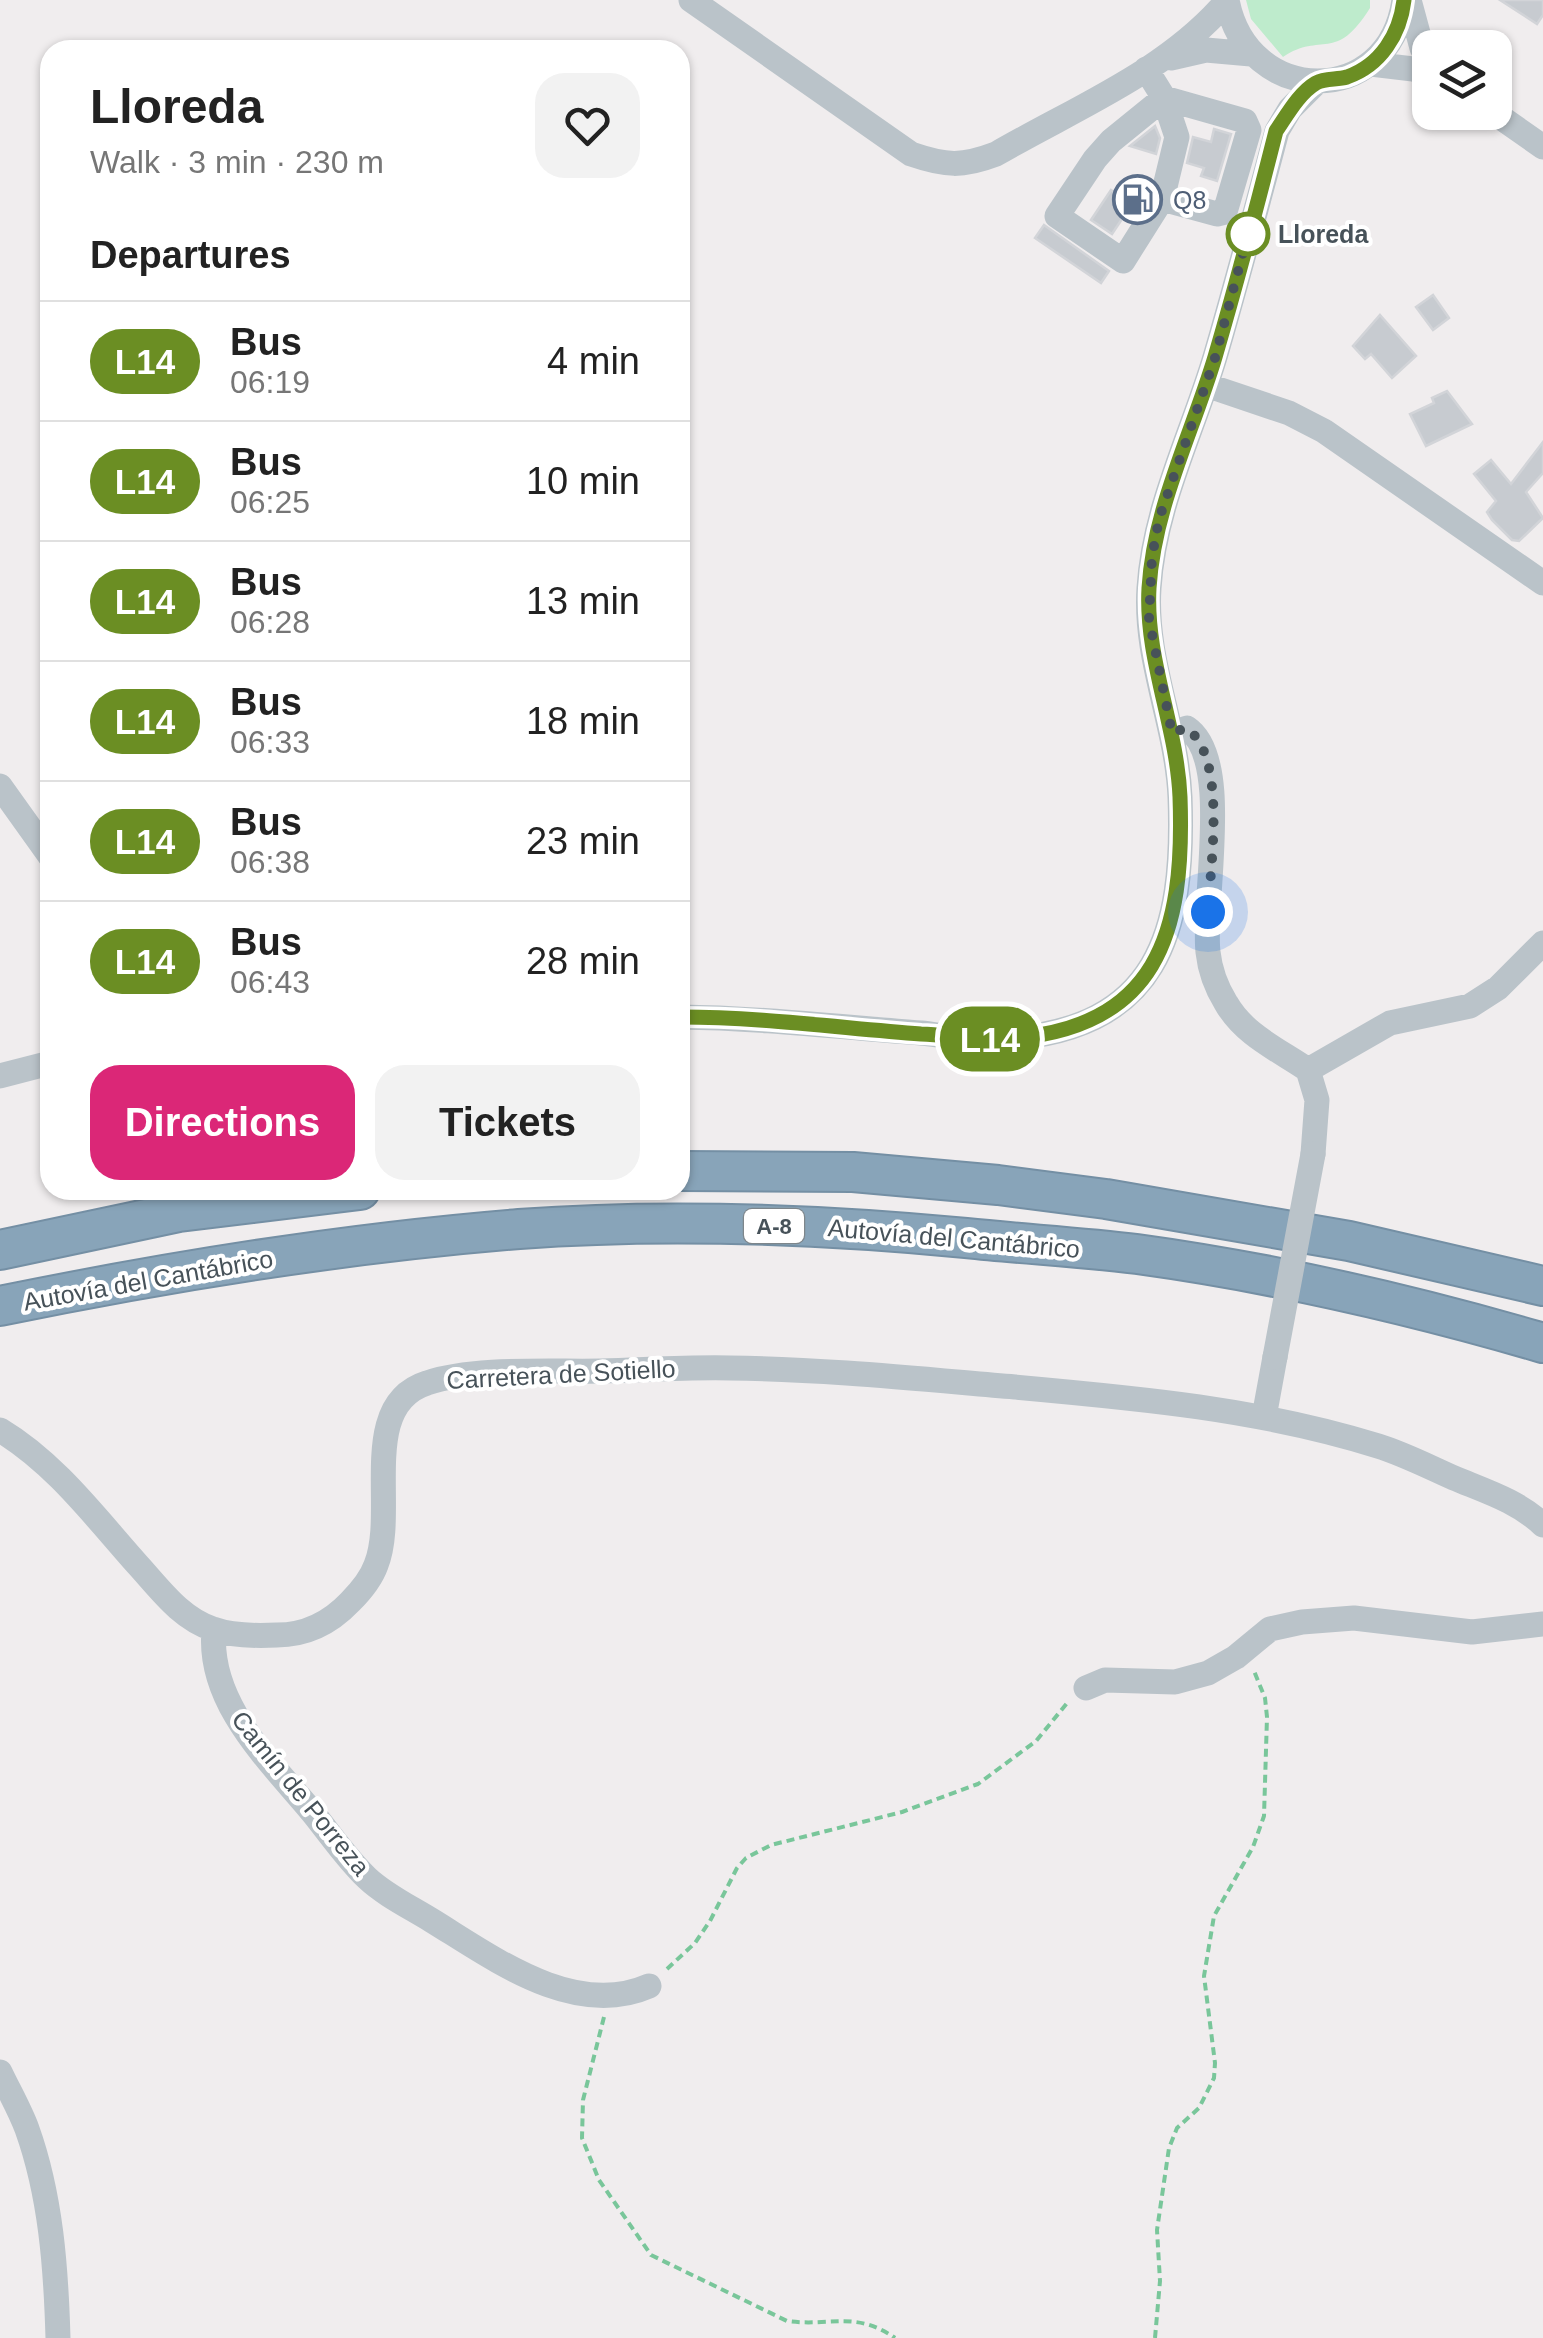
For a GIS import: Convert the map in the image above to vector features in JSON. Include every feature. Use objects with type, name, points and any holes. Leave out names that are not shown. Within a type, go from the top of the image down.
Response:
[{"type":"highway","name":"A-8","points":[[690,1171],[853,1172],[1088,1196],[1349,1241],[1543,1286]]},
{"type":"highway","points":[[0,1250],[179,1212],[278,1200]]},
{"type":"highway","name":"Autovía del Cantábrico","points":[[0,1306],[98,1285],[359,1246],[522,1229],[848,1227],[1138,1254],[1348,1292],[1543,1343]]},
{"type":"street","points":[[691,0],[911,154],[938,164],[968,165],[996,154],[1156,64],[1199,33],[1227,1]]},
{"type":"street","points":[[1156,64],[1206,50],[1260,62],[1292,79],[1317,82],[1347,77],[1371,64],[1390,43],[1402,22],[1407,0]]},
{"type":"street","points":[[1407,0],[1416,30]]},
{"type":"street","points":[[1227,1],[1234,28],[1260,62],[1276,131]]},
{"type":"street","points":[[1156,64],[1177,138],[1162,199],[1123,261],[1057,216],[1094,159],[1164,98]]},
{"type":"street","points":[[1371,64],[1412,68]]},
{"type":"street","points":[[690,1018],[1001,1040],[1055,1033],[1095,1020],[1124,1000],[1154,965],[1172,920],[1180,833],[1180,793],[1172,733],[1149,619],[1152,557],[1159,519],[1206,385],[1276,131],[1290,109],[1317,82]]},
{"type":"street","points":[[1162,199],[1217,214],[1225,212],[1250,130],[1245,121],[1164,98]]},
{"type":"street","points":[[1512,125],[1543,146]]},
{"type":"street","points":[[1206,385],[1290,413],[1324,431],[1543,584]]},
{"type":"street","points":[[1172,733],[1186,728],[1195,734],[1206,757],[1213,796],[1208,912],[1212,974],[1227,1006],[1251,1034],[1308,1070],[1317,1100],[1313,1154],[1264,1417]]},
{"type":"street","points":[[0,786],[40,842]]},
{"type":"street","points":[[1308,1070],[1390,1024],[1470,1006],[1498,988],[1543,943]]},
{"type":"street","points":[[0,1076],[40,1066]]},
{"type":"street","name":"Carretera de Sotiello","points":[[0,1430],[47,1464],[178,1610],[214,1630],[250,1636],[311,1631],[338,1615],[362,1590],[382,1544],[390,1412],[412,1387],[436,1380],[498,1374],[727,1368],[806,1371],[1146,1399],[1264,1417],[1411,1458],[1514,1503],[1543,1525]]},
{"type":"street","points":[[1086,1688],[1105,1680],[1175,1682],[1208,1673],[1270,1629],[1336,1619],[1388,1620],[1449,1632],[1543,1624]]},
{"type":"street","name":"Camín de Porreza","points":[[214,1630],[215,1664],[231,1709],[367,1878],[478,1949],[541,1982],[609,1997],[632,1994],[649,1986]]},
{"type":"street","points":[[0,2072],[27,2127],[45,2190],[57,2279],[58,2338]]},
{"type":"path","points":[[1155,2338],[1160,2281],[1158,2230],[1169,2148],[1177,2128],[1199,2108],[1214,2078],[1204,1976],[1214,1916],[1253,1848],[1267,1797],[1265,1698],[1242,1652]]},
{"type":"path","points":[[649,1986],[694,1944],[736,1868],[746,1858],[771,1845],[902,1812],[978,1784],[1036,1741],[1086,1688]]},
{"type":"path","points":[[609,1997],[583,2100],[582,2138],[600,2180],[641,2243],[662,2262],[787,2321],[811,2324],[856,2320],[880,2327],[896,2338]]},
{"type":"green space","points":[[1246,0],[1370,0],[1370,8],[1347,36],[1283,57],[1251,19]]},
{"type":"building","points":[[1500,0],[1543,0],[1543,15],[1537,24]]},
{"type":"building","points":[[1155,126],[1160,138],[1156,154],[1130,146]]},
{"type":"building","points":[[1214,129],[1231,134],[1217,181],[1201,176],[1204,168],[1187,163],[1193,137],[1211,142]]},
{"type":"building","points":[[1111,190],[1132,204],[1112,234],[1091,220]]},
{"type":"building","points":[[1044,225],[1109,271],[1101,283],[1035,238]]},
{"type":"building","points":[[1433,295],[1449,318],[1433,330],[1416,307]]},
{"type":"building","points":[[1380,315],[1416,356],[1392,378],[1371,354],[1365,359],[1353,346]]},
{"type":"building","points":[[1447,391],[1472,424],[1426,446],[1410,414],[1434,403],[1432,398]]},
{"type":"building","points":[[1543,442],[1543,473],[1526,492],[1543,518],[1519,541],[1512,540],[1487,512],[1496,501],[1474,474],[1491,460],[1511,484]]},
{"type":"bus line","name":"L14","points":[[690,1017],[1001,1040],[1055,1033],[1095,1020],[1124,1000],[1154,965],[1172,920],[1180,853],[1180,793],[1149,619],[1152,557],[1159,519],[1215,358],[1276,131],[1290,109],[1317,82],[1347,77],[1371,64],[1402,22],[1404,0]]},
{"type":"place","name":"Q8","points":[[1138,200]]},
{"type":"place","name":"Lloreda","points":[[1248,234]]},
{"type":"route","points":[[1208,912],[1213,796],[1206,757],[1195,734],[1186,728],[1172,733],[1152,642],[1149,590],[1159,519],[1215,358],[1248,234]]}]
